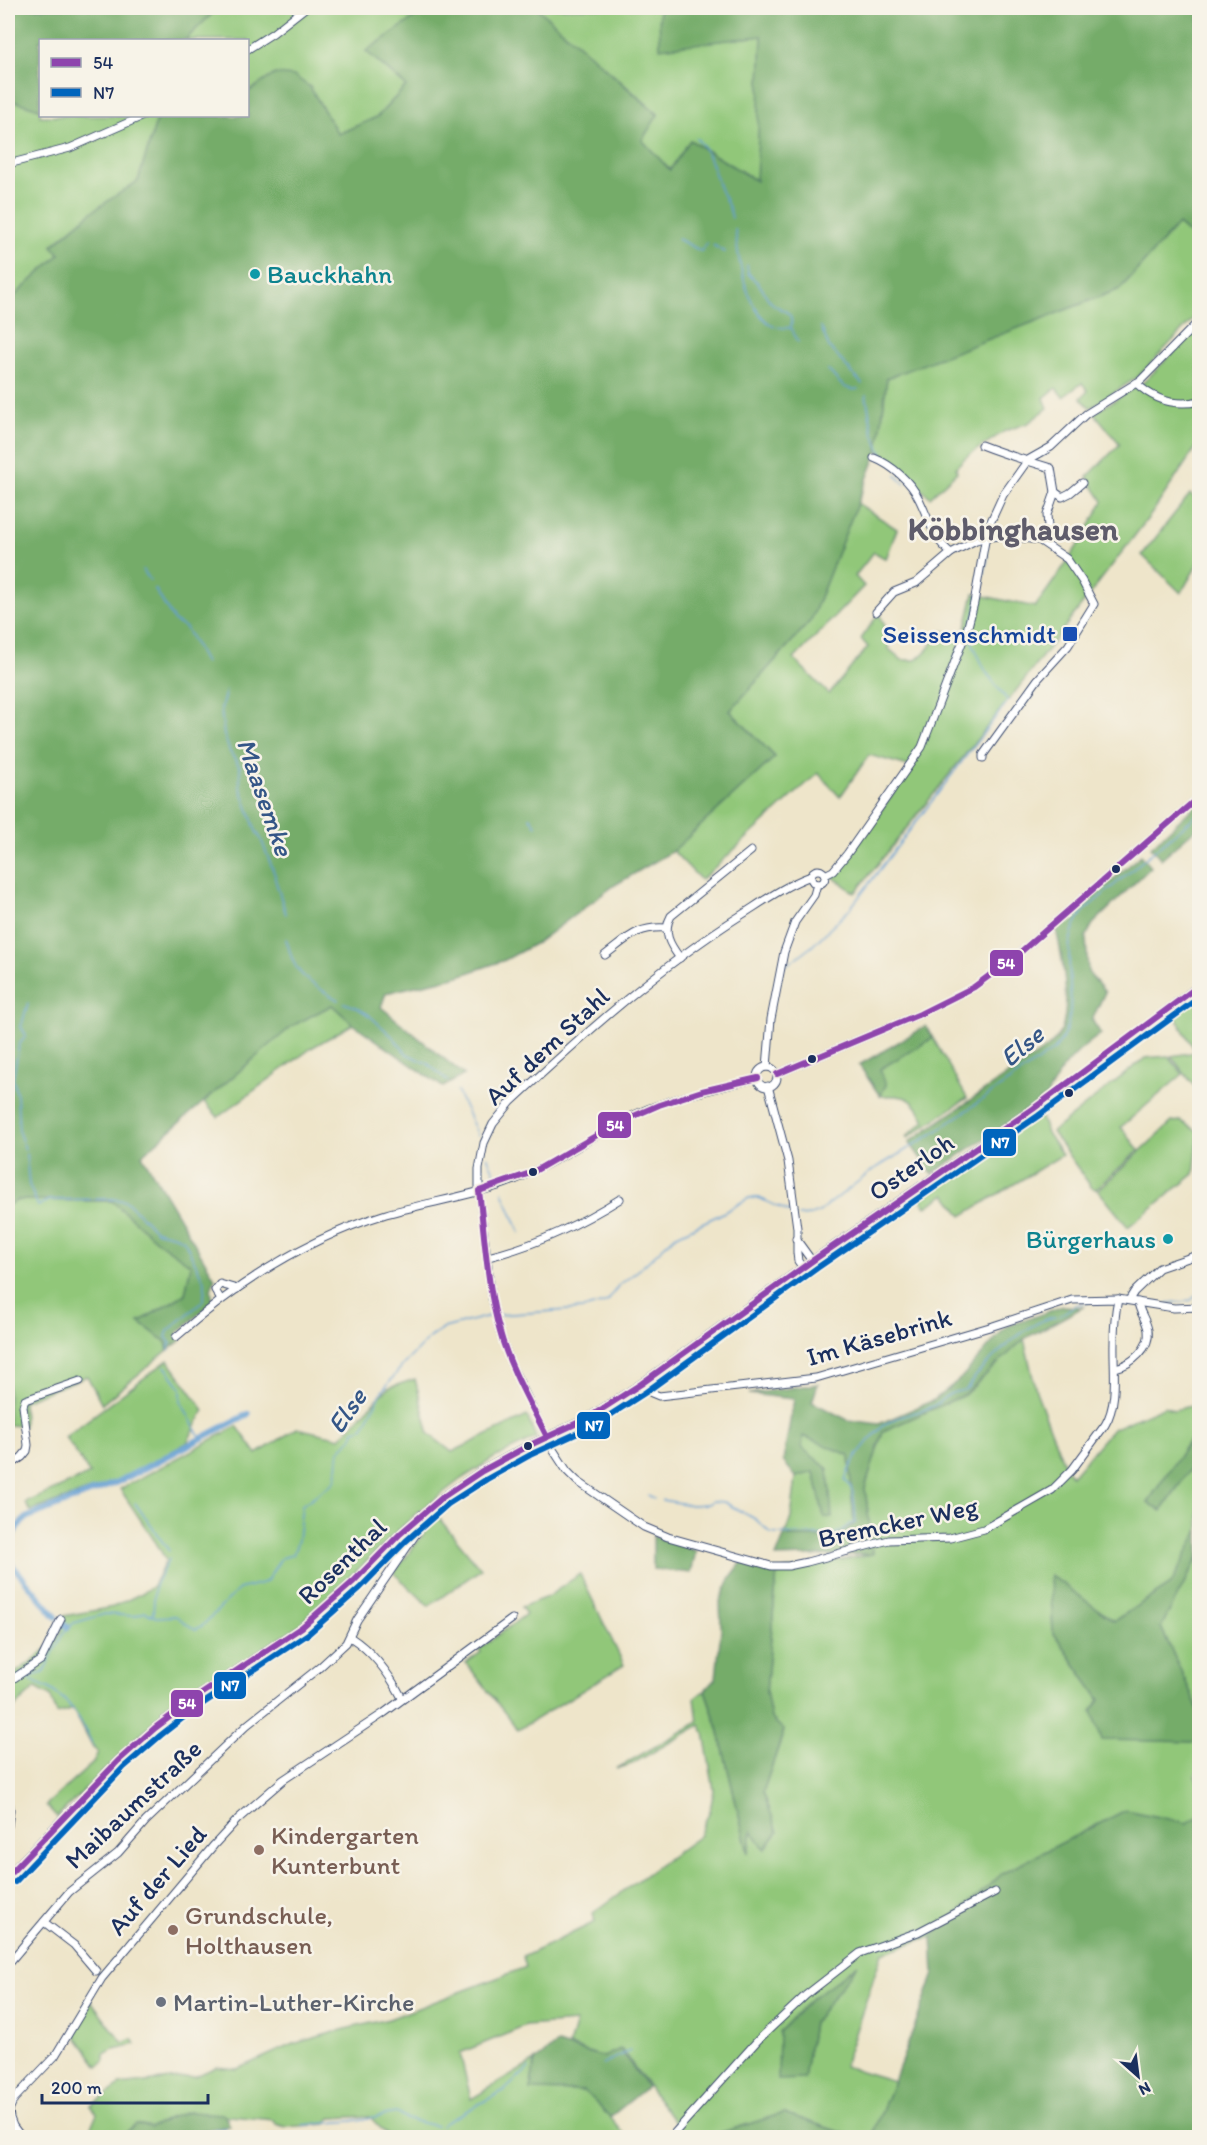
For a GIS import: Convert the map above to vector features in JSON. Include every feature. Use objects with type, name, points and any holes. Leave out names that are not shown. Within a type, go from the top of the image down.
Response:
[{"type":"main road","name":"Osterloh","points":[[547,1437],[588,1418],[641,1384],[812,1261],[1034,1109],[1200,985]]},
{"type":"main road","name":"Rosenthal","points":[[8,1876],[118,1761],[155,1728],[188,1702],[289,1637],[354,1581],[422,1514],[482,1471],[547,1437]]},
{"type":"street","points":[[249,48],[305,8]]},
{"type":"street","points":[[8,164],[70,148],[141,117]]},
{"type":"street","points":[[825,875],[833,871],[847,854],[922,747],[967,630],[987,530],[1003,495],[1028,460],[1051,447],[1086,414],[1150,372],[1200,320]]},
{"type":"street","points":[[1136,383],[1166,402],[1181,404],[1200,401]]},
{"type":"street","points":[[981,445],[1019,460],[1028,460],[1051,468],[1055,492],[1047,515],[1048,527],[1039,540]]},
{"type":"street","points":[[874,458],[885,462],[908,483],[919,498],[935,536],[951,553]]},
{"type":"street","points":[[1055,492],[1062,497],[1071,493],[1082,483]]},
{"type":"street","points":[[876,612],[894,592],[916,583],[951,553],[976,540],[1006,536],[1039,540],[1067,559],[1092,598],[1094,607],[1068,646],[1038,679],[983,758]]},
{"type":"street","points":[[777,1074],[939,1005],[989,976],[1016,956],[1200,796]]},
{"type":"street","points":[[680,958],[669,942],[666,927],[675,911],[751,851]]},
{"type":"street","points":[[817,884],[812,881],[811,876],[814,871],[819,870],[825,875]]},
{"type":"street","points":[[817,884],[824,881],[825,875]]},
{"type":"street","name":"Auf dem Stahl","points":[[547,1437],[511,1364],[495,1311],[479,1191],[478,1169],[484,1143],[493,1124],[529,1085],[680,958],[726,924],[775,893],[795,881],[811,876]]},
{"type":"street","points":[[767,1067],[771,1019],[784,952],[795,922],[814,895],[817,884]]},
{"type":"street","points":[[605,955],[639,930],[666,927]]},
{"type":"street","points":[[767,1067],[773,1069],[777,1074],[775,1082],[768,1086],[761,1084],[758,1078],[761,1069],[767,1067]]},
{"type":"street","points":[[176,1337],[221,1300],[290,1256],[368,1220],[504,1184],[547,1165],[618,1123],[659,1105],[694,1093],[758,1078]]},
{"type":"street","points":[[768,1086],[788,1161],[798,1261],[803,1268]]},
{"type":"street","points":[[1200,1151],[1197,1168],[1200,1178]]},
{"type":"street","points":[[488,1257],[505,1253],[585,1221],[620,1198]]},
{"type":"street","points":[[796,1239],[812,1261]]},
{"type":"street","points":[[1129,1300],[1134,1292],[1159,1268],[1200,1254]]},
{"type":"street","points":[[221,1300],[215,1290],[220,1284],[237,1289]]},
{"type":"street","name":"Im Käsebrink","points":[[641,1384],[647,1391],[658,1396],[816,1378],[993,1326],[1065,1301],[1089,1299],[1118,1302],[1129,1300],[1138,1304],[1174,1308],[1200,1307]]},
{"type":"street","name":"Bremcker Weg","points":[[547,1437],[560,1463],[577,1481],[644,1527],[668,1537],[771,1566],[788,1566],[807,1562],[889,1540],[964,1535],[984,1529],[1043,1496],[1072,1470],[1110,1418],[1114,1368],[1113,1341],[1118,1302]]},
{"type":"street","points":[[1114,1368],[1120,1367],[1137,1356],[1147,1340],[1148,1329],[1138,1304]]},
{"type":"street","points":[[8,1467],[27,1451],[23,1406],[26,1400],[80,1381]]},
{"type":"street","name":"Maibaumstraße","points":[[8,1964],[69,1892],[118,1853],[146,1821],[230,1741],[291,1688],[320,1667],[350,1637],[357,1620],[418,1531],[423,1522],[422,1514]]},
{"type":"street","points":[[8,1682],[41,1660],[61,1619]]},
{"type":"street","name":"Auf der Lied","points":[[22,2138],[10,2118],[10,2107],[16,2096],[55,2056],[102,1978],[238,1819],[283,1780],[374,1720],[512,1619]]},
{"type":"street","points":[[350,1637],[358,1642],[384,1670],[402,1698]]},
{"type":"street","points":[[8,1778],[10,1810],[8,1826]]},
{"type":"street","points":[[670,2138],[758,2040],[806,1995],[860,1953],[918,1932],[995,1892]]},
{"type":"street","points":[[44,1922],[74,1945],[96,1971]]},
{"type":"green space","points":[[8,8],[218,8],[186,39],[39,39],[39,109],[10,100],[8,110]]},
{"type":"green space","points":[[218,8],[429,8],[366,51],[406,86],[377,117],[338,134],[310,87],[275,74],[249,91],[249,39],[186,39]]},
{"type":"green space","points":[[429,8],[537,8],[658,115],[642,140],[670,170],[690,140],[756,181],[762,36],[660,48],[659,8],[1199,8],[1199,243],[1178,224],[1120,289],[887,378],[878,451],[811,620],[730,711],[775,757],[673,851],[615,885],[538,942],[505,960],[459,976],[386,993],[381,1007],[464,1075],[443,1087],[353,1024],[332,1005],[292,1026],[142,1155],[215,1278],[211,1290],[213,1302],[177,1333],[180,1341],[168,1350],[166,1342],[139,1322],[185,1294],[191,1265],[156,1240],[112,1201],[18,1200],[8,1205],[8,302],[60,254],[52,246],[93,211],[138,181],[158,117],[249,117],[249,91],[275,74],[294,76],[310,87],[338,134],[377,117],[406,86],[366,51]]},
{"type":"green space","points":[[537,8],[659,8],[661,47],[762,36],[757,181],[690,140],[670,170],[642,140],[658,114]]},
{"type":"green space","points":[[10,100],[39,109],[39,117],[158,117],[138,181],[93,211],[52,245],[60,254],[8,302],[8,110]]},
{"type":"green space","points":[[1178,224],[1199,243],[1199,313],[1138,377],[1090,408],[1081,398],[1088,391],[1082,383],[1063,397],[1056,388],[1044,398],[1048,408],[1028,423],[1005,431],[966,457],[956,467],[957,472],[930,497],[878,451],[887,378],[1120,289]]},
{"type":"green space","points":[[1199,326],[1199,443],[1152,513],[1022,683],[855,893],[833,877],[912,767],[869,755],[840,797],[818,773],[701,880],[673,851],[775,757],[730,711],[811,620],[857,503],[897,529],[886,559],[874,552],[855,576],[864,586],[794,659],[829,694],[868,647],[861,639],[879,613],[892,642],[888,648],[902,660],[916,660],[942,631],[961,636],[966,627],[974,594],[1035,607],[1071,556],[1103,501],[1087,477],[1120,444],[1094,413],[1144,382]]},
{"type":"green space","points":[[1190,494],[1199,501],[1199,562],[1181,593],[1142,555]]},
{"type":"green space","points":[[1199,802],[1199,826],[1161,859],[1151,847]]},
{"type":"green space","points":[[1141,855],[1151,867],[1093,924],[1086,937],[1088,972],[1105,992],[1092,1020],[1101,1034],[1069,1061],[1046,1097],[932,1174],[909,1142],[1047,1048],[1057,1038],[1063,1025],[1066,1003],[1063,964],[1056,929]]},
{"type":"green space","points":[[1199,989],[1199,1092],[1171,1056],[1196,1052],[1173,1013]]},
{"type":"green space","points":[[332,1005],[353,1024],[313,1047],[218,1117],[204,1102],[215,1090],[292,1026]]},
{"type":"green space","points":[[926,1026],[933,1038],[880,1069],[886,1085],[880,1096],[859,1065]]},
{"type":"green space","points":[[933,1038],[967,1098],[907,1138],[925,1121],[917,1106],[908,1099],[897,1096],[880,1096],[886,1085],[879,1069]]},
{"type":"green space","points":[[1168,1056],[1183,1074],[1121,1127],[1139,1150],[1096,1189],[1092,1188],[1052,1132],[1145,1058]]},
{"type":"green space","points":[[1039,1113],[1047,1133],[1062,1155],[962,1216],[946,1194],[926,1207],[917,1194]]},
{"type":"green space","points":[[1180,1121],[1199,1132],[1194,1174],[1128,1227],[1098,1190],[1172,1122]]},
{"type":"green space","points":[[18,1200],[112,1201],[156,1240],[191,1265],[185,1294],[139,1322],[166,1342],[168,1350],[102,1404],[87,1376],[23,1401],[24,1426],[8,1425],[8,1205]]},
{"type":"green space","points":[[1063,1306],[1083,1307],[1024,1339],[964,1395],[883,1431],[865,1488],[873,1554],[776,1557],[784,1537],[835,1537],[854,1524],[849,1455],[803,1436],[802,1448],[828,1469],[832,1518],[824,1517],[814,1472],[796,1477],[783,1461],[794,1399],[749,1394],[818,1384],[812,1402],[848,1420],[879,1424],[934,1400],[961,1378],[1006,1327]]},
{"type":"green space","points":[[1024,1339],[1036,1391],[1065,1467],[1072,1476],[1112,1429],[1165,1406],[1174,1410],[1199,1404],[1199,1426],[1148,1502],[1161,1511],[1199,1457],[1199,1529],[1172,1584],[1114,1621],[1050,1575],[1053,1632],[1100,1700],[1102,1739],[1199,1742],[1199,1770],[1195,1775],[1199,1784],[1199,1816],[1188,1823],[1126,1810],[1003,1873],[932,1936],[882,1953],[844,2066],[894,2081],[871,2137],[854,2137],[784,2113],[707,2137],[680,2137],[679,2128],[621,2049],[604,2057],[569,2046],[576,2022],[526,2026],[460,2053],[471,2099],[535,2061],[530,2090],[584,2091],[610,2117],[625,2137],[389,2137],[369,2116],[331,2118],[326,2124],[286,2127],[276,2124],[274,2120],[188,2112],[151,2127],[136,2124],[120,2137],[84,2138],[97,2113],[91,2106],[120,2085],[196,2076],[216,2067],[237,2069],[293,2044],[389,2019],[526,1967],[523,1957],[595,1922],[593,1913],[699,1836],[710,1810],[714,1790],[704,1733],[700,1725],[632,1764],[616,1769],[698,1722],[695,1698],[705,1690],[718,1728],[748,1851],[752,1830],[765,1849],[778,1832],[763,1792],[784,1731],[771,1718],[766,1692],[777,1572],[873,1554],[865,1488],[883,1431],[964,1395]],"holes":[[[856,1966],[813,2023],[804,2079],[779,2032],[810,2000]]]},
{"type":"green space","points":[[168,1360],[204,1410],[187,1443],[119,1480],[31,1511],[25,1503],[90,1474],[65,1437]]},
{"type":"green space","points":[[415,1379],[429,1434],[452,1452],[527,1416],[536,1438],[494,1458],[461,1479],[417,1513],[301,1624],[146,1730],[57,1817],[46,1805],[93,1763],[98,1752],[93,1748],[73,1709],[57,1714],[50,1696],[36,1688],[8,1713],[8,1678],[37,1657],[57,1638],[62,1630],[60,1628],[64,1616],[113,1607],[152,1587],[166,1561],[120,1489],[237,1426],[257,1454],[297,1428],[340,1438],[388,1388]]},
{"type":"green space","points":[[1199,1426],[1199,1457],[1161,1511],[1148,1502]]},
{"type":"green space","points":[[803,1435],[849,1455],[854,1524],[835,1537],[784,1537],[791,1518],[796,1477],[814,1471],[824,1517],[828,1469],[802,1448]]},
{"type":"green space","points":[[437,1516],[481,1569],[429,1606],[394,1573]]},
{"type":"green space","points":[[1199,1529],[1199,1556],[1161,1627],[1199,1711],[1199,1742],[1102,1740],[1092,1711],[1100,1700],[1053,1632],[1050,1575],[1114,1621],[1171,1584]]},
{"type":"green space","points":[[653,1536],[696,1551],[691,1573],[653,1569]]},
{"type":"green space","points":[[1199,1556],[1199,1711],[1161,1627]]},
{"type":"green space","points":[[742,1562],[777,1572],[766,1692],[771,1718],[784,1730],[763,1792],[778,1832],[765,1849],[752,1831],[748,1853],[718,1728],[705,1690],[716,1678],[721,1629],[720,1601],[731,1577]]},
{"type":"green space","points":[[580,1574],[624,1665],[518,1730],[466,1663],[481,1652],[479,1649],[526,1614],[521,1607],[547,1597]]},
{"type":"green space","points":[[1126,1810],[1187,1823],[1199,1816],[1199,2137],[1045,2138],[1025,2133],[1015,2138],[871,2138],[934,1974],[932,1936],[1003,1873]]},
{"type":"green space","points":[[858,1964],[813,2023],[804,2079],[778,2080],[779,2032],[810,2000]]},
{"type":"green space","points":[[91,2001],[123,2043],[133,2039],[136,2044],[104,2054],[104,2062],[98,2066],[74,2033]]},
{"type":"green space","points":[[557,2044],[604,2057],[620,2049],[647,2087],[610,2117],[584,2091],[530,2090],[535,2061]]},
{"type":"green space","points":[[188,2112],[224,2114],[230,2126],[164,2137],[120,2137],[136,2124],[151,2127]]},
{"type":"green space","points":[[784,2113],[854,2137],[796,2138],[789,2135],[772,2138],[707,2137]]},
{"type":"waterway","points":[[696,138],[705,149],[732,218]]},
{"type":"waterway","points":[[735,229],[744,282],[755,308],[772,325],[791,328],[798,342]]},
{"type":"waterway","points":[[678,239],[701,251],[707,243]]},
{"type":"waterway","points":[[713,245],[724,252]]},
{"type":"waterway","points":[[747,265],[748,273],[771,302],[787,312],[791,318],[791,328]]},
{"type":"waterway","points":[[821,327],[829,347],[862,384]]},
{"type":"waterway","points":[[828,370],[844,387],[858,389]]},
{"type":"waterway","points":[[866,395],[873,433],[884,458]]},
{"type":"waterway","points":[[896,475],[905,484]]},
{"type":"waterway","points":[[984,574],[988,556]]},
{"type":"waterway","points":[[143,570],[150,580]]},
{"type":"waterway","points":[[785,966],[811,947],[849,910],[1008,701],[986,672],[969,636],[983,581]]},
{"type":"waterway","points":[[155,589],[174,621],[186,628],[205,663]]},
{"type":"waterway","name":"Maasemke","points":[[226,690],[221,709],[224,735],[230,752],[240,767],[240,786],[275,875],[286,914]]},
{"type":"waterway","name":"Else","points":[[799,1216],[819,1212],[873,1170],[937,1131],[1055,1049],[1065,1032],[1070,1014],[1069,959],[1070,941],[1075,924],[1086,909],[1200,812]]},
{"type":"waterway","points":[[530,817],[536,826]]},
{"type":"waterway","name":"Maasemke","points":[[286,939],[293,960],[302,975],[338,1000]]},
{"type":"waterway","points":[[25,1149],[19,1133],[17,1096],[13,1078],[19,1045],[26,1035],[21,1027],[28,1003]]},
{"type":"waterway","name":"Maasemke","points":[[344,1003],[369,1015],[393,1037],[407,1054],[427,1063],[448,1081]]},
{"type":"waterway","name":"Maasemke","points":[[457,1091],[478,1135]]},
{"type":"waterway","points":[[26,1154],[29,1185],[38,1206],[49,1200],[113,1199],[126,1201],[156,1231],[184,1240],[205,1283],[204,1297],[202,1302],[168,1331],[166,1337],[171,1344],[169,1350]]},
{"type":"waterway","name":"Maasemke","points":[[487,1156],[497,1179]]},
{"type":"waterway","name":"Maasemke","points":[[503,1192],[520,1233]]},
{"type":"waterway","name":"Else","points":[[498,1315],[583,1309],[604,1303],[608,1301],[618,1286],[675,1236],[749,1198],[759,1198],[791,1213]]},
{"type":"waterway","points":[[1168,1303],[1190,1301],[1200,1292]]},
{"type":"waterway","points":[[1059,1316],[1077,1304],[1088,1303]]},
{"type":"waterway","points":[[1096,1303],[1115,1303]]},
{"type":"waterway","points":[[1120,1304],[1133,1305]]},
{"type":"waterway","name":"Else","points":[[8,1690],[27,1677],[43,1673],[63,1633],[74,1623],[105,1614],[134,1616],[145,1612],[156,1617],[176,1616],[195,1630],[239,1589],[266,1582],[281,1558],[293,1555],[298,1540],[302,1505],[334,1482],[339,1451],[352,1438],[354,1430],[363,1428],[383,1390],[403,1365],[430,1337],[444,1328],[493,1315]]},
{"type":"waterway","points":[[662,1500],[692,1505],[708,1504],[713,1501],[724,1502],[755,1519],[771,1533],[831,1535],[840,1532],[855,1523],[852,1491],[845,1480],[847,1473],[860,1452],[876,1433],[886,1424],[898,1418],[931,1407],[950,1394],[965,1389],[1001,1350],[1023,1332],[1055,1317]]},
{"type":"waterway","points":[[165,1366],[181,1388],[181,1401],[201,1440]]},
{"type":"waterway","points":[[8,1544],[18,1526],[28,1517],[118,1482],[248,1414]]},
{"type":"waterway","points":[[648,1495],[654,1499]]},
{"type":"waterway","points":[[135,1503],[169,1551]]},
{"type":"waterway","points":[[153,1615],[155,1585],[169,1559]]},
{"type":"waterway","points":[[8,1560],[56,1617]]},
{"type":"waterway","name":"Else","points":[[63,1624],[68,1627]]},
{"type":"waterway","points":[[27,1677],[48,1688],[71,1707],[94,1747]]},
{"type":"waterway","points":[[602,2064],[630,2051]]},
{"type":"waterway","points":[[441,2126],[505,2090],[529,2068]]},
{"type":"waterway","points":[[303,2125],[352,2121],[396,2113],[406,2119],[436,2126]]},
{"type":"waterway","points":[[200,2135],[225,2128]]},
{"type":"transit line","name":"54","points":[[777,1074],[920,1014],[974,987],[1016,956],[1200,796]]},
{"type":"transit line","name":"54","points":[[8,1876],[118,1761],[155,1728],[188,1703],[302,1627],[354,1581],[400,1534],[443,1497],[482,1471],[588,1418],[641,1384],[812,1261],[1033,1109],[1200,985]]},
{"type":"transit line","name":"N7","points":[[15,1882],[124,1767],[193,1710],[308,1634],[448,1504],[532,1454],[593,1426],[646,1392],[817,1268],[1038,1116],[1200,997]]},
{"type":"transit line","name":"54","points":[[479,1191],[533,1172],[618,1123],[659,1105],[702,1091],[758,1078]]},
{"type":"transit line","name":"54","points":[[479,1191],[489,1280],[500,1332],[515,1373],[547,1437]]},
{"type":"place","name":"Bauckhahn","points":[[255,274]]},
{"type":"place","name":"Seissenschmidt","points":[[1070,634]]},
{"type":"place","name":"Bürgerhaus","points":[[1168,1239]]},
{"type":"place","name":"Kindergarten Kunterbunt","points":[[259,1850]]},
{"type":"place","name":"Grundschule, Holthausen","points":[[173,1930]]},
{"type":"place","name":"Martin-Luther-Kirche","points":[[161,2002]]},
{"type":"district","name":"Köbbinghausen","points":[[1013,529]]}]
